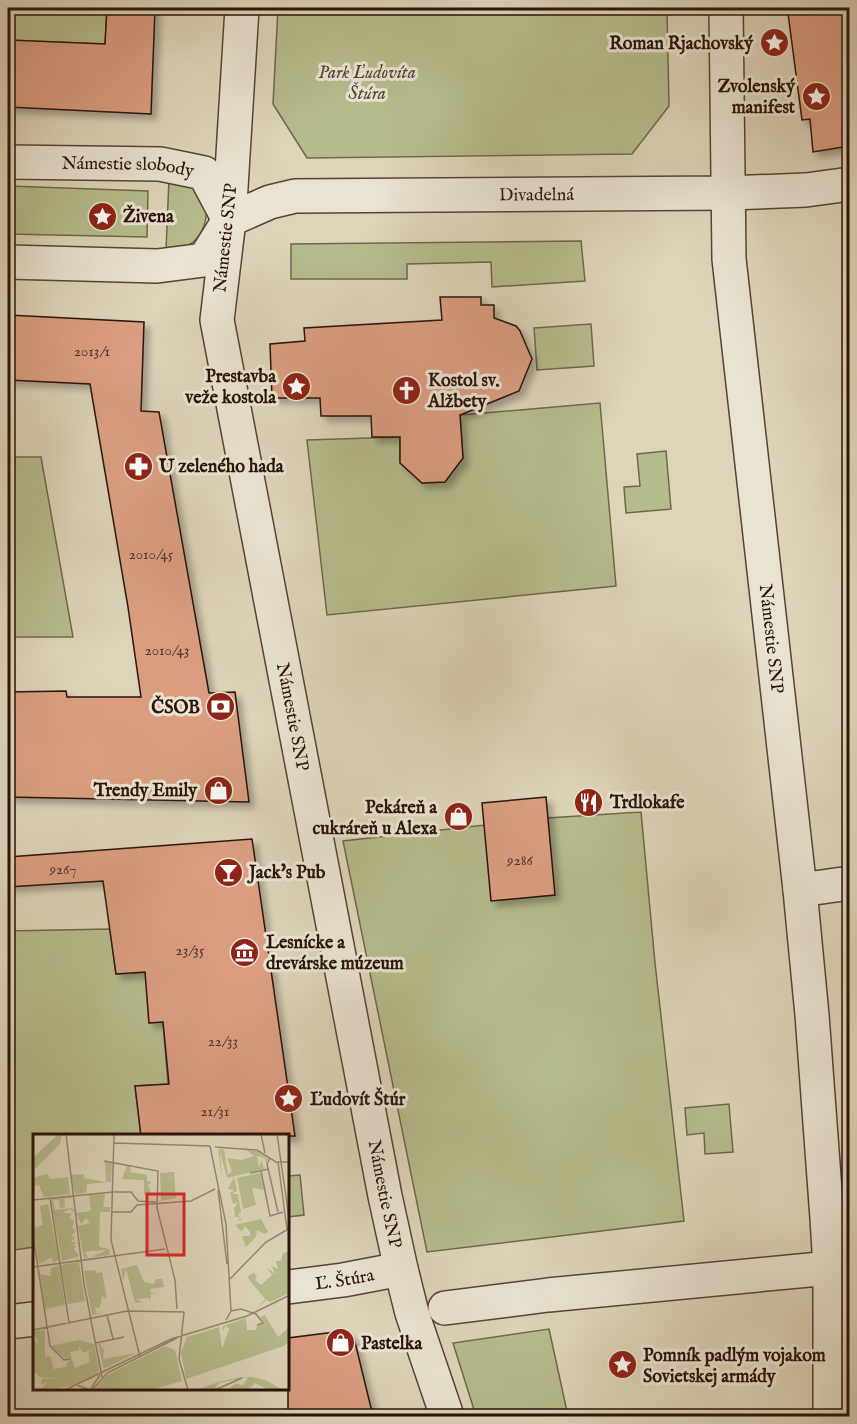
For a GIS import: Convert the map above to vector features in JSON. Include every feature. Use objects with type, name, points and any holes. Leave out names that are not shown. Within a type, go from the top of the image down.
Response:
[{"type":"street","name":"Námestie SNP","points":[[242,8],[229,220],[217,320],[400,1269],[412,1313],[447,1416]]},
{"type":"street","name":"Námestie SNP","points":[[726,8],[729,259],[812,1015],[830,1268],[830,1416]]},
{"type":"street","name":"Námestie slobody","points":[[8,162],[160,164],[204,173],[229,220]]},
{"type":"street","name":"Divadelná","points":[[229,220],[270,202],[295,196],[728,192],[806,190],[849,184]]},
{"type":"street","points":[[8,262],[157,266],[204,260],[229,220]]},
{"type":"street","points":[[800,890],[849,883]]},
{"type":"street","points":[[445,1308],[548,1294],[830,1268]]},
{"type":"street","name":"Ľ. Štúra","points":[[290,1287],[400,1269]]},
{"type":"street","points":[[8,1322],[33,1318]]},
{"type":"green space","points":[[8,8],[107,8],[105,44],[8,40]]},
{"type":"green space","name":"Park Ľudovíta Štúra","points":[[278,8],[667,8],[669,106],[632,154],[307,158],[273,104]]},
{"type":"green space","points":[[169,179],[191,185],[203,198],[206,207],[204,224],[196,240],[175,250],[166,250]]},
{"type":"green space","points":[[8,186],[148,191],[147,237],[8,234]]},
{"type":"green space","points":[[581,241],[585,281],[492,287],[491,262],[407,264],[407,279],[291,279],[291,244]]},
{"type":"green space","points":[[591,324],[594,366],[537,370],[534,328]]},
{"type":"green space","points":[[600,403],[616,586],[327,615],[307,440],[400,437],[400,463],[422,483],[444,482],[463,458],[460,415]]},
{"type":"green space","points":[[666,451],[671,509],[626,513],[624,487],[640,486],[637,454]]},
{"type":"green space","points":[[8,457],[41,457],[73,637],[8,637]]},
{"type":"green space","points":[[641,812],[655,963],[684,1221],[427,1252],[343,841],[547,818]]},
{"type":"green space","points":[[110,929],[116,974],[169,971],[148,1006],[149,1023],[163,1022],[168,1084],[135,1086],[141,1134],[33,1134],[33,1247],[8,1251],[8,931]]},
{"type":"green space","points":[[729,1104],[733,1152],[705,1154],[704,1133],[687,1135],[685,1108]]},
{"type":"green space","points":[[300,1175],[304,1215],[290,1217],[290,1176]]},
{"type":"green space","points":[[549,1329],[568,1416],[476,1416],[453,1343]]},
{"type":"building","points":[[107,8],[155,8],[151,114],[8,107],[8,40],[105,44]]},
{"type":"building","points":[[797,8],[849,8],[849,146],[813,152],[810,119],[802,120],[788,13],[794,13],[793,10],[798,10]]},
{"type":"building","name":"Kostol sv. Alžbety","points":[[440,297],[481,297],[481,305],[494,305],[494,318],[516,326],[532,359],[519,391],[460,415],[463,458],[445,482],[422,483],[400,463],[400,437],[372,437],[371,416],[321,416],[320,398],[272,398],[270,344],[305,341],[304,328],[442,320]]},
{"type":"building","points":[[8,315],[144,322],[141,411],[159,412],[209,693],[235,692],[249,802],[8,797],[8,692],[66,691],[67,697],[141,697],[90,384],[8,380]]},
{"type":"building","points":[[546,797],[555,895],[491,901],[482,803]]},
{"type":"building","points":[[252,839],[295,1136],[290,1136],[290,1134],[141,1134],[135,1086],[169,1084],[163,1022],[149,1023],[145,972],[116,974],[103,881],[8,887],[8,857]]},
{"type":"building","points":[[343,1331],[354,1338],[373,1416],[288,1416],[290,1338]]},
{"type":"place","name":"Roman Rjachovský","points":[[774,43]]},
{"type":"place","name":"Zvolenský manifest","points":[[816,96]]},
{"type":"place","name":"Živena","points":[[102,216]]},
{"type":"place","name":"Prestavba veže kostola","points":[[297,386]]},
{"type":"place","name":"Kostol sv. Alžbety","points":[[407,390]]},
{"type":"place","name":"U zeleného hada","points":[[138,466]]},
{"type":"place","name":"ČSOB","points":[[221,707]]},
{"type":"place","name":"Trendy Emily","points":[[218,790]]},
{"type":"place","name":"Trdlokafe","points":[[589,802]]},
{"type":"place","name":"Pekáreň a cukráreň u Alexa","points":[[458,817]]},
{"type":"place","name":"Jack's Pub","points":[[228,872]]},
{"type":"place","name":"Lesnícke a drevárske múzeum","points":[[245,952]]},
{"type":"place","name":"Ľudovít Štúr","points":[[289,1099]]},
{"type":"place","name":"Pastelka","points":[[340,1343]]},
{"type":"place","name":"Pomník padlým vojakom Sovietskej armády","points":[[622,1365]]}]
